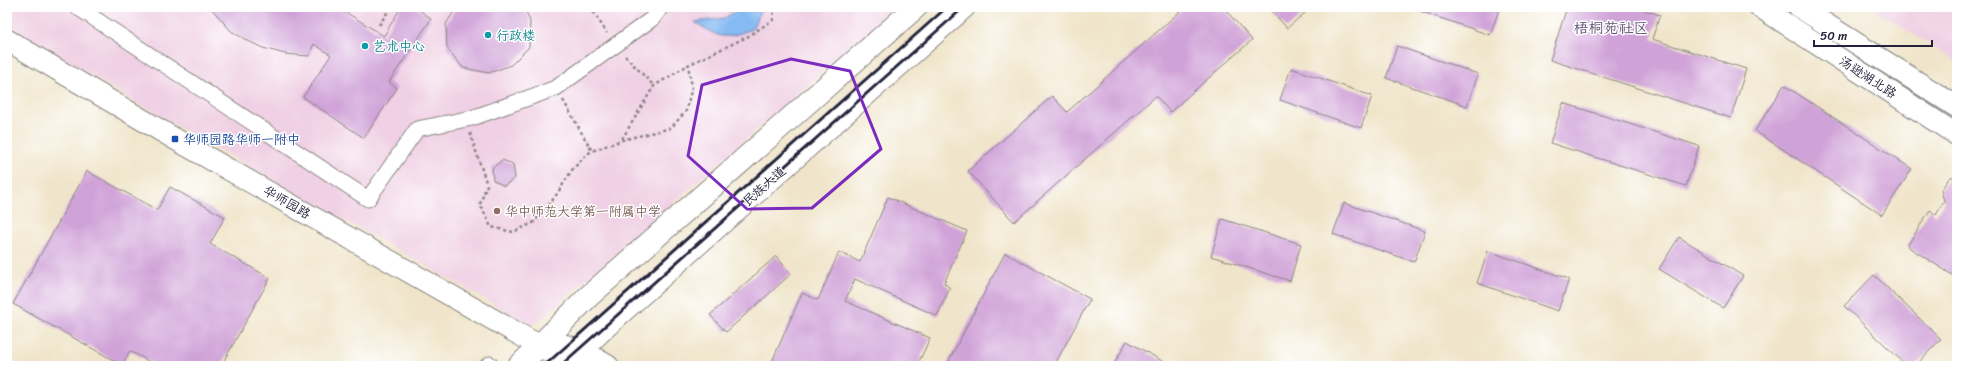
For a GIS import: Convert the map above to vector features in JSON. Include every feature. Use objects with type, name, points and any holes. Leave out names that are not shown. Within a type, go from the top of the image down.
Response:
[{"type":"main road","points":[[519,366],[544,343],[589,296],[916,7]]},
{"type":"main road","name":"民族大道","points":[[572,361],[964,7]]},
{"type":"main road","name":"汤逊湖北路","points":[[1760,7],[1957,135]]},
{"type":"main road","name":"汤逊湖北路","points":[[1799,7],[1957,107]]},
{"type":"main road","name":"华师园路","points":[[7,40],[175,139],[544,343],[572,361],[608,366]]},
{"type":"street","points":[[77,7],[368,199],[417,129],[472,118],[556,88],[653,18],[662,7]]},
{"type":"path","points":[[379,25],[391,7]]},
{"type":"path","points":[[590,7],[615,46],[654,86]]},
{"type":"path","points":[[622,140],[654,86],[688,65],[747,37],[772,20],[774,7]]},
{"type":"path","points":[[472,118],[469,134],[488,185],[480,204],[491,227],[513,232],[533,223],[555,197],[572,170],[586,154],[622,140],[671,128],[686,111],[692,87],[688,65]]},
{"type":"path","points":[[556,88],[592,151]]},
{"type":"highlighted area","points":[[791,59],[850,71],[881,149],[812,208],[747,209],[688,156],[702,85]]},
{"type":"shaded area","name":"华中师范大学第一附属中学","points":[[7,7],[896,7],[539,321],[531,325],[133,101],[7,24]]},
{"type":"shaded area","points":[[1870,7],[1957,7],[1957,62]]},
{"type":"water","points":[[743,7],[762,7],[752,29],[742,33],[728,36],[717,35],[695,22],[724,18]]},
{"type":"building","name":"艺术中心","points":[[210,7],[351,7],[347,13],[384,36],[401,7],[415,7],[431,19],[389,82],[397,88],[364,138],[303,97],[331,55],[314,44],[309,56],[285,54],[263,48],[231,31]]},
{"type":"building","name":"行政楼","points":[[457,7],[524,7],[530,21],[529,47],[511,65],[489,73],[463,68],[447,48],[446,24]]},
{"type":"building","points":[[1185,7],[1223,7],[1252,40],[1170,112],[1156,96],[1014,222],[968,171],[1052,96],[1067,112]]},
{"type":"building","points":[[1268,7],[1312,7],[1287,28]]},
{"type":"building","points":[[1408,7],[1500,7],[1490,35]]},
{"type":"building","points":[[1567,7],[1635,7],[1660,15],[1652,39],[1746,69],[1731,118],[1550,60]]},
{"type":"building","points":[[1397,46],[1478,74],[1467,106],[1386,78]]},
{"type":"building","points":[[1291,68],[1372,96],[1361,128],[1280,100]]},
{"type":"building","points":[[1784,85],[1912,169],[1882,215],[1755,131]]},
{"type":"building","points":[[1563,103],[1699,146],[1686,186],[1550,143]]},
{"type":"building","points":[[502,160],[513,164],[515,178],[504,186],[493,180],[492,168]]},
{"type":"building","points":[[87,171],[157,210],[170,187],[225,217],[210,244],[270,278],[221,366],[157,366],[130,351],[122,365],[13,304]]},
{"type":"building","points":[[1950,177],[1957,177],[1957,210],[1953,216],[1957,218],[1957,278],[1907,246],[1930,210],[1936,215],[1944,201],[1941,190]]},
{"type":"building","points":[[888,197],[967,231],[944,283],[950,288],[937,316],[855,279],[845,301],[930,338],[917,366],[770,366],[802,293],[818,300],[839,252],[860,262]]},
{"type":"building","points":[[1344,203],[1425,231],[1414,262],[1333,234]]},
{"type":"building","points":[[1222,219],[1301,244],[1290,281],[1211,256]]},
{"type":"building","points":[[1679,237],[1743,276],[1723,308],[1659,269]]},
{"type":"building","points":[[1488,251],[1569,279],[1558,311],[1477,283]]},
{"type":"building","points":[[1005,253],[1090,299],[1054,366],[946,366]]},
{"type":"building","points":[[776,256],[791,274],[726,332],[710,315]]},
{"type":"building","points":[[1874,275],[1941,339],[1915,366],[1907,366],[1844,306]]},
{"type":"building","points":[[1127,341],[1171,366],[1113,366]]},
{"type":"railway","points":[[544,366],[947,7]]},
{"type":"railway","points":[[560,366],[964,7]]},
{"type":"place","name":"行政楼","points":[[488,35]]},
{"type":"place","name":"艺术中心","points":[[365,46]]},
{"type":"place","name":"华师园路华师一附中","points":[[175,139]]},
{"type":"place","name":"华中师范大学第一附属中学","points":[[497,211]]},
{"type":"district","name":"梧桐苑社区","points":[[1611,28]]}]
